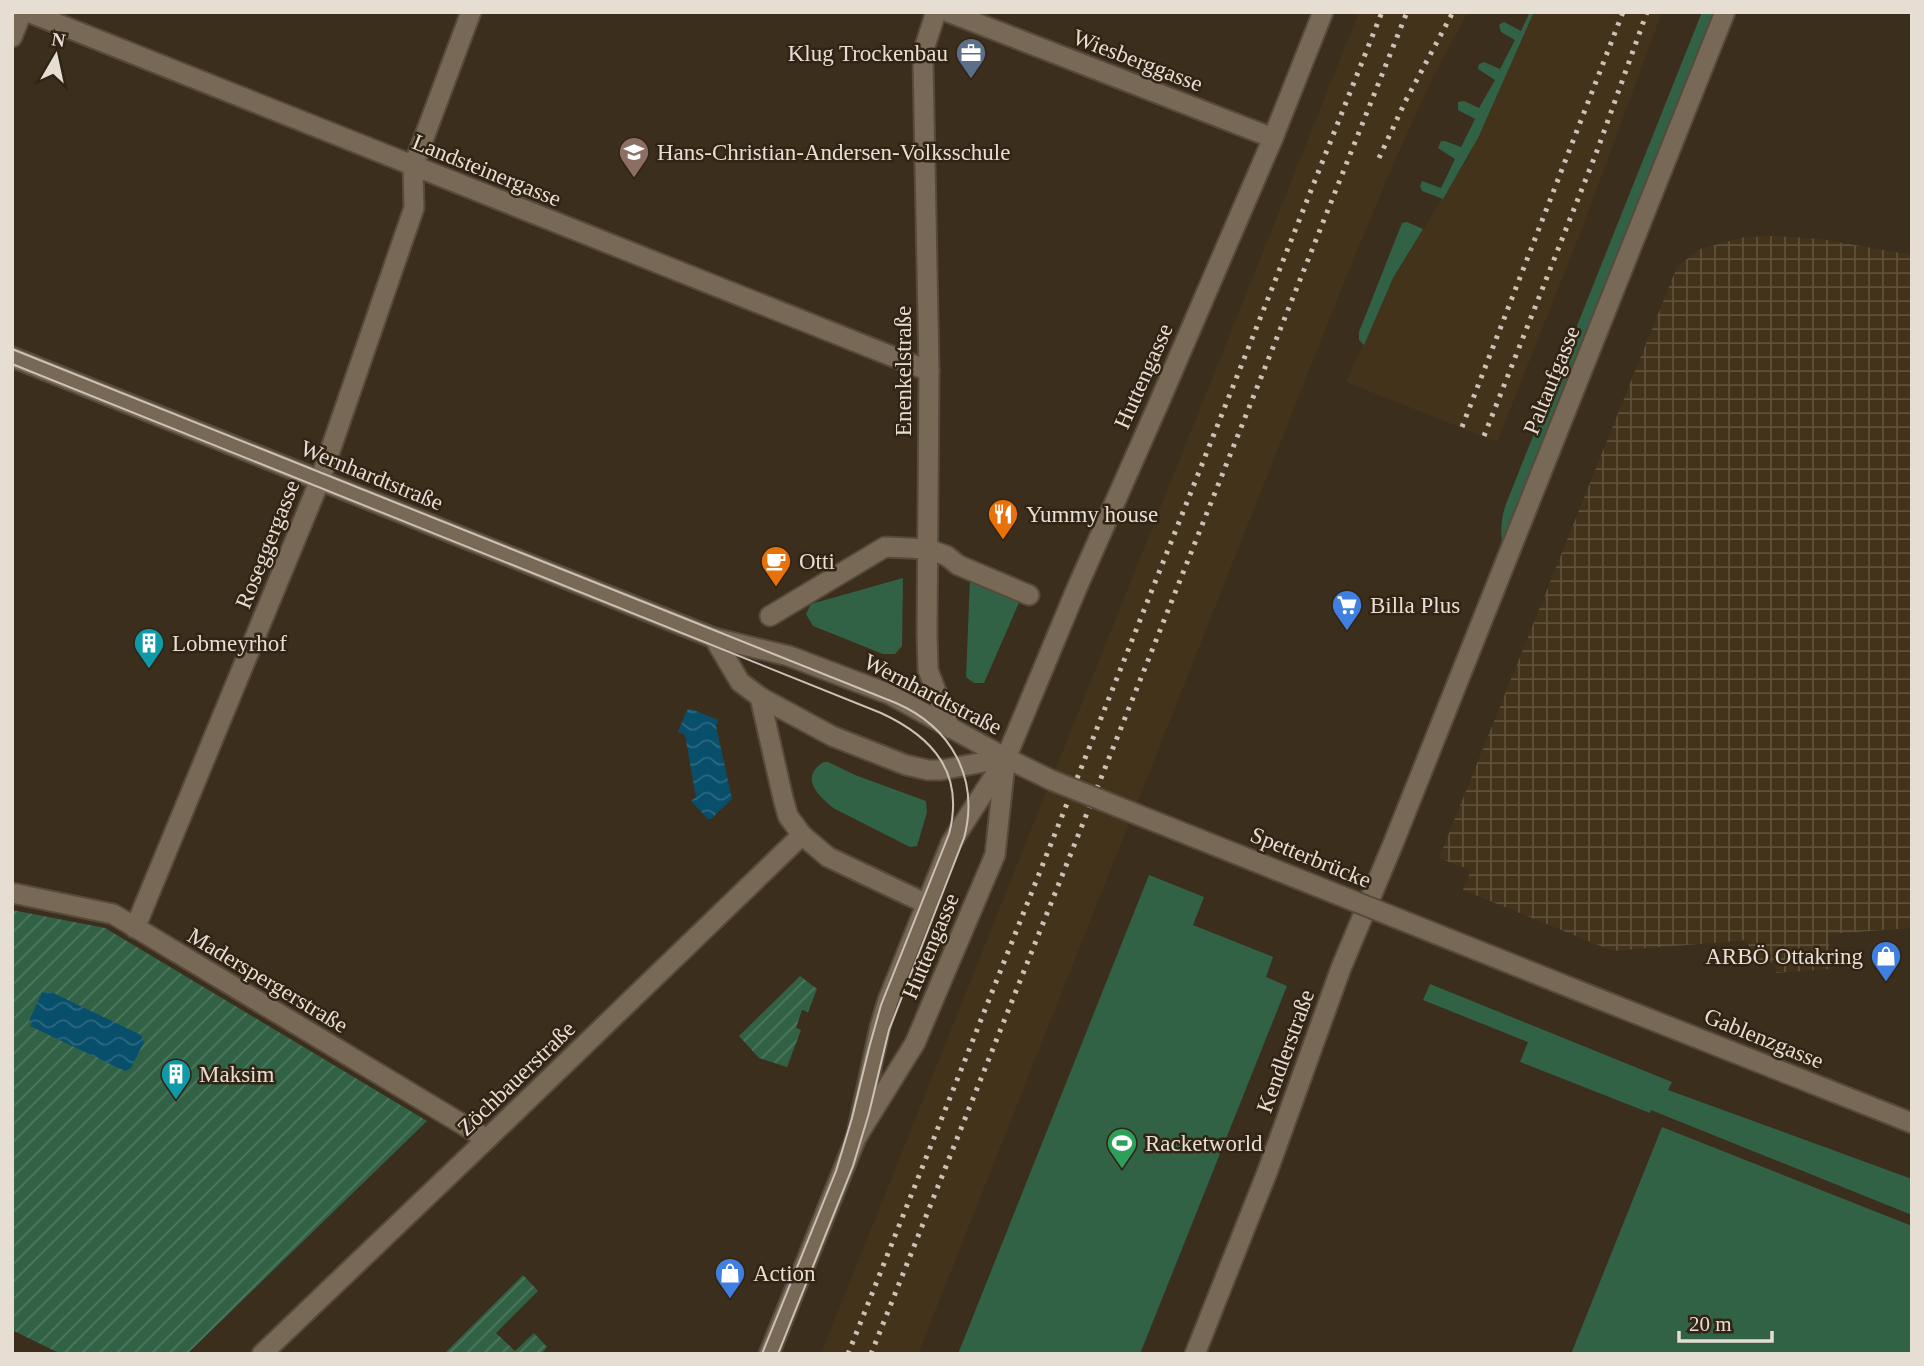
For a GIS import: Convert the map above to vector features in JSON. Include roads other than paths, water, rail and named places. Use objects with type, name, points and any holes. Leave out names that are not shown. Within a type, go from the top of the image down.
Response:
[{"type":"street","points":[[12,37],[22,12]]},
{"type":"street","name":"Landsteinergasse","points":[[28,12],[929,371]]},
{"type":"street","name":"Roseggergasse","points":[[135,928],[320,480],[414,208],[413,167],[471,12]]},
{"type":"street","name":"Enenkelstraße","points":[[936,12],[923,60],[929,371],[928,670],[950,728]]},
{"type":"street","name":"Wiesberggasse","points":[[947,12],[1273,138]]},
{"type":"street","name":"Huttengasse","points":[[769,1354],[856,1138],[888,1000],[951,843],[1006,758],[1076,590],[1273,138],[1323,12]]},
{"type":"street","name":"Paltaufgasse","points":[[1423,766],[1725,12]]},
{"type":"street","name":"Wernhardtstraße","points":[[12,357],[714,638],[789,656],[889,694],[1006,758]]},
{"type":"street","points":[[770,616],[885,547],[928,548],[947,556],[958,565],[1028,595]]},
{"type":"street","name":"Wernhardtstraße","points":[[714,638],[740,682],[760,697],[832,736],[906,765],[928,770],[1006,758]]},
{"type":"street","points":[[760,697],[788,816],[802,835],[828,857],[927,904]]},
{"type":"street","name":"Huttengasse","points":[[856,1138],[915,1043],[995,855],[1006,758]]},
{"type":"street","name":"Spetterbrücke","points":[[1006,758],[1051,779],[1599,999]]},
{"type":"street","name":"Kendlerstraße","points":[[1195,1354],[1268,1170],[1341,968],[1423,766]]},
{"type":"street","name":"Zöchbauerstraße","points":[[262,1354],[802,835]]},
{"type":"street","name":"Maderspergerstraße","points":[[12,893],[113,914],[487,1139]]},
{"type":"street","name":"Gablenzgasse","points":[[1599,999],[1912,1123]]},
{"type":"water","points":[[691,709],[718,720],[716,726],[732,799],[711,819],[691,801],[696,797],[685,735],[678,732],[687,710]]},
{"type":"water","points":[[47,990],[141,1035],[144,1042],[131,1068],[125,1071],[30,1026],[32,1023],[29,1021],[42,992]]},
{"type":"tram line","points":[[12,349],[896,703],[915,713],[946,740],[957,757],[968,795],[964,838],[889,1030],[853,1166],[778,1354]]},
{"type":"tram line","points":[[12,364],[881,713],[916,733],[930,746],[948,775],[952,793],[953,812],[949,834],[881,1005],[836,1171],[762,1354]]},
{"type":"railway","points":[[848,1354],[1382,12]]},
{"type":"railway","points":[[871,1354],[1407,12]]},
{"type":"railway","points":[[1379,158],[1405,102],[1453,12]]},
{"type":"railway","points":[[1462,427],[1623,12]]},
{"type":"railway","points":[[1484,436],[1597,151],[1647,12]]},
{"type":"place","name":"Klug Trockenbau","points":[[971,80]]},
{"type":"place","name":"Hans-Christian-Andersen-Volksschule","points":[[634,179]]},
{"type":"place","name":"Yummy house","points":[[1003,541]]},
{"type":"place","name":"Otti","points":[[776,588]]},
{"type":"place","name":"Billa Plus","points":[[1347,632]]},
{"type":"place","name":"Lobmeyrhof","points":[[149,670]]},
{"type":"place","name":"ARBÖ Ottakring","points":[[1886,983]]},
{"type":"place","name":"Maksim","points":[[176,1101]]},
{"type":"place","name":"Racketworld","points":[[1122,1170]]},
{"type":"place","name":"Action","points":[[730,1300]]}]
